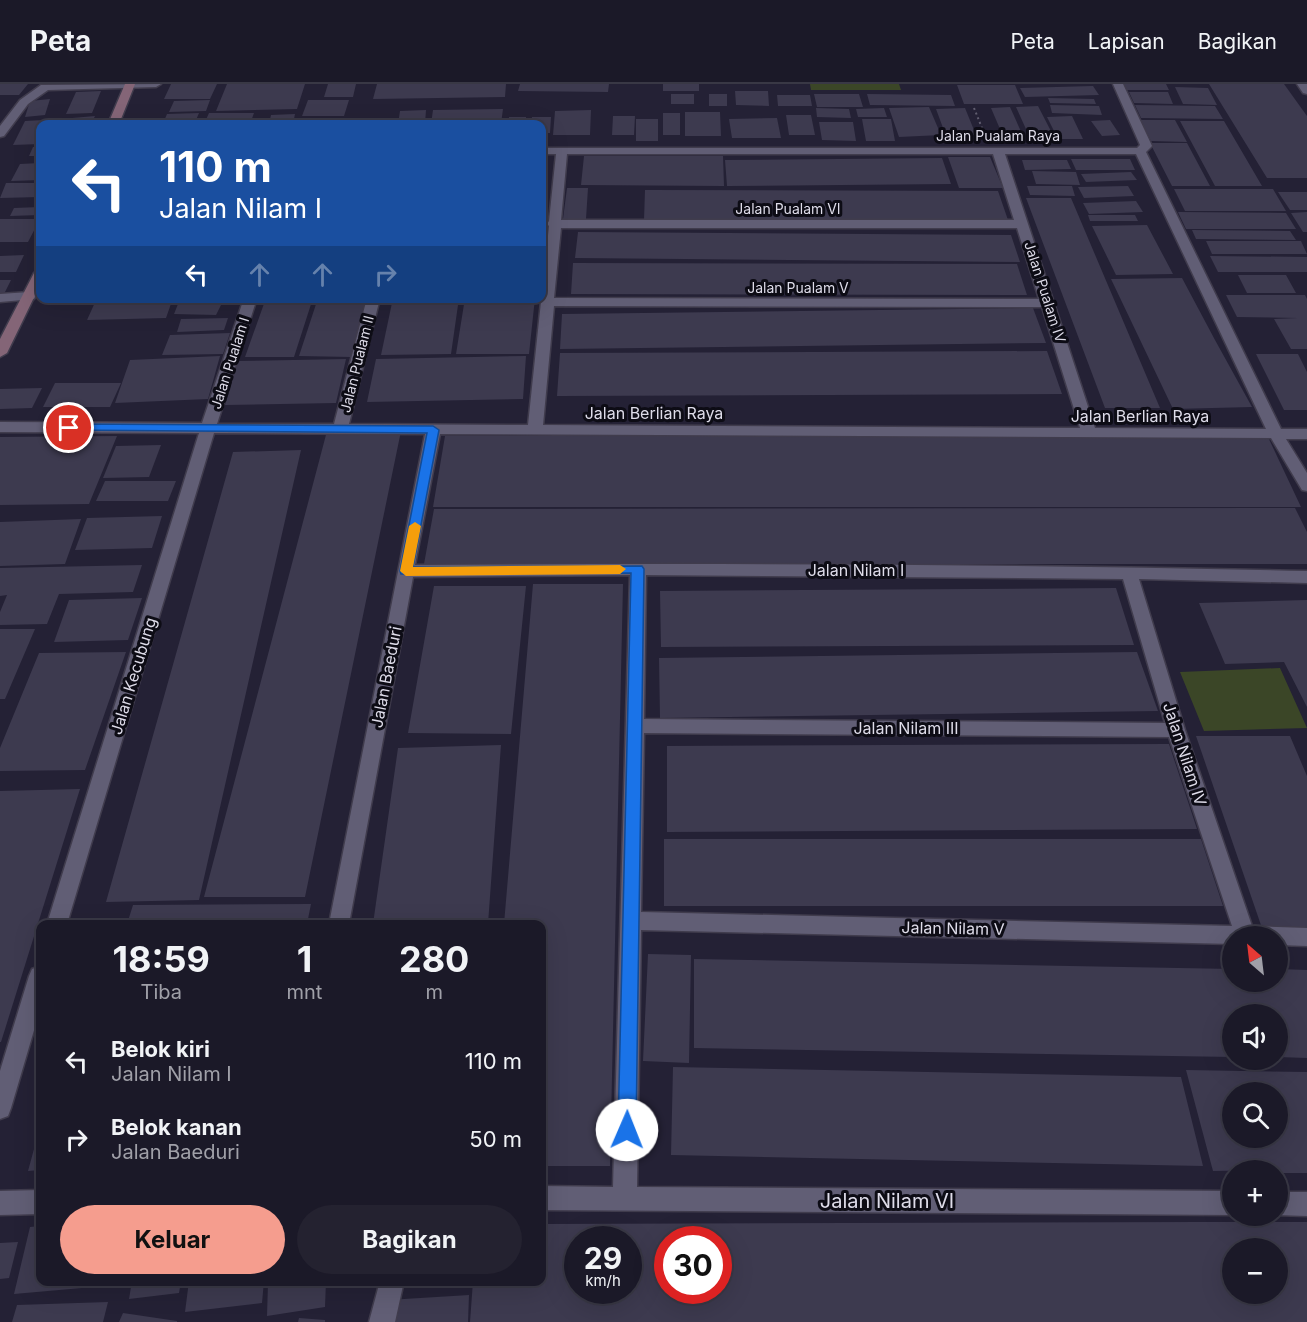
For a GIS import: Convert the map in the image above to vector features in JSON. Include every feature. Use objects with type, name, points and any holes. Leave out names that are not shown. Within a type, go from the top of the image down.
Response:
[{"type":"street","points":[[0,134],[24,102],[46,86],[156,84]]},
{"type":"street","points":[[1118,84],[1146,147],[1140,151],[1276,434],[1307,486]]},
{"type":"street","points":[[1302,84],[1307,91]]},
{"type":"street","points":[[114,120],[130,85]]},
{"type":"street","name":"Jalan Pualam Raya","points":[[546,150],[1140,151]]},
{"type":"street","points":[[535,430],[562,151]]},
{"type":"street","name":"Jalan Pualam IV","points":[[998,151],[1089,433]]},
{"type":"street","name":"Jalan Pualam VI","points":[[554,224],[1023,224]]},
{"type":"street","points":[[0,353],[36,281]]},
{"type":"street","points":[[0,298],[29,296]]},
{"type":"street","name":"Jalan Pualam V","points":[[548,302],[1048,303]]},
{"type":"street","name":"Jalan Pualam I","points":[[208,428],[249,303]]},
{"type":"street","name":"Jalan Pualam II","points":[[340,429],[373,303]]},
{"type":"street","name":"Jalan Berlian Raya","points":[[0,427],[1307,434]]},
{"type":"street","name":"Jalan Kecubung","points":[[58,920],[208,428]]},
{"type":"street","name":"Jalan Baeduri","points":[[340,920],[433,430]]},
{"type":"street","points":[[625,1200],[638,569]]},
{"type":"street","name":"Jalan Nilam I","points":[[406,571],[638,569],[1129,572],[1307,577]]},
{"type":"street","name":"Jalan Nilam IV","points":[[1129,572],[1176,730],[1242,926]]},
{"type":"street","name":"Jalan Nilam III","points":[[635,726],[1176,730]]},
{"type":"street","name":"Jalan Nilam V","points":[[631,921],[1222,934]]},
{"type":"street","name":"Jalan Nilam V","points":[[1288,936],[1307,937]]},
{"type":"street","points":[[0,1108],[36,989]]},
{"type":"street","name":"Jalan Nilam VI","points":[[546,1198],[1222,1203]]},
{"type":"street","points":[[0,1203],[36,1202]]},
{"type":"street","points":[[1288,1204],[1307,1204]]},
{"type":"street","points":[[382,1322],[391,1286]]},
{"type":"green space","points":[[810,84],[899,84],[901,90],[811,90]]},
{"type":"green space","points":[[1280,668],[1307,728],[1204,731],[1180,672]]},
{"type":"building","points":[[0,84],[28,84],[19,95],[0,95]]},
{"type":"building","points":[[171,84],[217,84],[210,99],[164,99]]},
{"type":"building","points":[[227,84],[305,84],[297,109],[216,111]]},
{"type":"building","points":[[328,84],[356,84],[353,97],[324,97]]},
{"type":"building","points":[[377,84],[506,84],[505,97],[373,99]]},
{"type":"building","points":[[520,84],[609,84],[608,92],[518,91]]},
{"type":"building","points":[[663,84],[699,84],[699,91],[663,91]]},
{"type":"building","points":[[1121,84],[1166,84],[1169,90],[1124,90]]},
{"type":"building","points":[[1209,84],[1284,84],[1307,116],[1307,178],[1267,178]]},
{"type":"building","points":[[957,85],[1015,85],[1023,104],[964,104]]},
{"type":"building","points":[[1093,86],[1099,95],[1025,97],[1020,88]]},
{"type":"building","points":[[1175,87],[1208,88],[1217,105],[1183,104]]},
{"type":"building","points":[[101,91],[92,113],[66,114],[76,92]]},
{"type":"building","points":[[735,91],[768,91],[769,106],[736,105]]},
{"type":"building","points":[[1129,92],[1168,92],[1173,104],[1134,103]]},
{"type":"building","points":[[671,94],[694,94],[694,104],[671,104]]},
{"type":"building","points":[[709,94],[727,94],[727,106],[709,106]]},
{"type":"building","points":[[814,94],[859,94],[863,107],[817,107]]},
{"type":"building","points":[[867,94],[951,95],[955,106],[870,105]]},
{"type":"building","points":[[777,95],[810,95],[812,106],[778,106]]},
{"type":"building","points":[[1048,98],[1094,99],[1096,104],[1050,103]]},
{"type":"building","points":[[50,99],[45,115],[25,117],[30,101]]},
{"type":"building","points":[[210,100],[206,111],[169,112],[174,101]]},
{"type":"building","points":[[308,100],[349,100],[344,116],[302,116]]},
{"type":"building","points":[[1050,105],[1099,106],[1102,115],[1052,113]]},
{"type":"building","points":[[1135,105],[1215,106],[1223,119],[1141,118]]},
{"type":"building","points":[[1038,106],[1054,137],[1030,138],[1016,107]]},
{"type":"building","points":[[929,107],[941,135],[899,137],[889,108]]},
{"type":"building","points":[[1010,107],[1023,136],[1003,136],[991,108]]},
{"type":"building","points":[[816,108],[849,109],[851,118],[817,117]]},
{"type":"building","points":[[884,108],[887,117],[858,117],[856,109]]},
{"type":"building","points":[[965,108],[976,135],[946,136],[936,109]]},
{"type":"building","points":[[503,109],[502,120],[432,120],[433,110]]},
{"type":"building","points":[[426,110],[425,120],[399,120],[400,111]]},
{"type":"building","points":[[591,110],[590,135],[553,135],[555,111]]},
{"type":"building","points":[[685,112],[720,112],[721,136],[685,136]]},
{"type":"building","points":[[199,113],[196,120],[164,120],[167,114]]},
{"type":"building","points":[[209,113],[254,113],[251,120],[206,120]]},
{"type":"building","points":[[663,113],[680,113],[680,135],[663,135]]},
{"type":"building","points":[[295,114],[294,120],[270,120],[271,115]]},
{"type":"building","points":[[786,115],[811,115],[815,135],[789,135]]},
{"type":"building","points":[[95,116],[93,120],[71,120],[72,118]]},
{"type":"building","points":[[613,116],[635,116],[634,135],[612,135]]},
{"type":"building","points":[[1072,116],[1083,139],[1058,139],[1047,117]]},
{"type":"building","points":[[509,117],[526,117],[526,120],[509,120]]},
{"type":"building","points":[[532,117],[551,117],[550,133],[546,133],[546,120],[532,120]]},
{"type":"building","points":[[300,118],[334,118],[333,120],[299,120]]},
{"type":"building","points":[[378,118],[378,120],[345,119]]},
{"type":"building","points":[[777,118],[781,138],[732,138],[729,119]]},
{"type":"building","points":[[636,119],[658,119],[658,141],[636,141]]},
{"type":"building","points":[[862,119],[891,119],[895,141],[866,141]]},
{"type":"building","points":[[36,120],[36,144],[13,145],[25,121]]},
{"type":"building","points":[[1110,120],[1120,135],[1102,136],[1091,121]]},
{"type":"building","points":[[1140,120],[1175,120],[1187,142],[1151,141]]},
{"type":"building","points":[[1180,121],[1224,121],[1262,186],[1215,186]]},
{"type":"building","points":[[819,122],[853,122],[856,141],[822,140]]},
{"type":"building","points":[[1150,143],[1187,143],[1210,186],[1172,186]]},
{"type":"building","points":[[33,147],[36,147],[36,156],[29,156]]},
{"type":"building","points":[[584,156],[723,156],[724,186],[581,185]]},
{"type":"building","points":[[948,157],[990,157],[1003,188],[959,188]]},
{"type":"building","points":[[942,158],[951,184],[727,186],[725,160]]},
{"type":"building","points":[[1071,159],[1130,159],[1135,170],[1076,170]]},
{"type":"building","points":[[1022,160],[1067,160],[1071,169],[1025,170]]},
{"type":"building","points":[[36,163],[36,180],[11,181],[20,164]]},
{"type":"building","points":[[1032,171],[1076,172],[1080,185],[1036,184]]},
{"type":"building","points":[[1131,172],[1137,180],[1086,182],[1081,174]]},
{"type":"building","points":[[6,183],[36,183],[36,197],[0,198]]},
{"type":"building","points":[[1027,186],[1072,186],[1075,196],[1030,195]]},
{"type":"building","points":[[1128,186],[1134,196],[1084,198],[1078,187]]},
{"type":"building","points":[[567,188],[588,188],[586,219],[563,219]]},
{"type":"building","points":[[1174,189],[1273,189],[1286,211],[1185,211]]},
{"type":"building","points":[[645,190],[998,191],[1008,220],[644,220]]},
{"type":"building","points":[[1278,192],[1307,192],[1307,210],[1290,210]]},
{"type":"building","points":[[1026,198],[1071,198],[1160,408],[1105,408]]},
{"type":"building","points":[[1136,201],[1143,212],[1089,214],[1083,203]]},
{"type":"building","points":[[36,207],[36,215],[10,216],[14,208]]},
{"type":"building","points":[[1178,212],[1286,213],[1296,229],[1186,229]]},
{"type":"building","points":[[1307,212],[1307,232],[1303,232],[1291,213]]},
{"type":"building","points":[[1088,215],[1135,215],[1138,221],[1090,221]]},
{"type":"building","points":[[0,219],[36,219],[36,227],[28,242],[0,242]]},
{"type":"building","points":[[1147,225],[1173,274],[1116,275],[1092,226]]},
{"type":"building","points":[[1192,230],[1290,231],[1296,240],[1196,239]]},
{"type":"building","points":[[578,232],[1011,235],[1020,262],[575,258]]},
{"type":"building","points":[[1206,241],[1301,241],[1307,254],[1212,254]]},
{"type":"building","points":[[24,255],[16,272],[0,272],[0,256]]},
{"type":"building","points":[[1210,256],[1307,257],[1307,272],[1218,272]]},
{"type":"building","points":[[573,263],[1017,264],[1027,295],[571,294]]},
{"type":"building","points":[[1238,275],[1286,275],[1296,293],[1247,293]]},
{"type":"building","points":[[1182,278],[1252,407],[1173,409],[1111,279]]},
{"type":"building","points":[[0,280],[11,280],[4,294],[0,294]]},
{"type":"building","points":[[1226,295],[1305,295],[1307,299],[1307,349],[1291,349],[1274,319],[1298,318],[1237,317]]},
{"type":"building","points":[[95,303],[171,303],[166,318],[87,320]]},
{"type":"building","points":[[238,303],[214,304],[221,305],[216,315],[174,314],[178,304]]},
{"type":"building","points":[[264,303],[311,303],[294,357],[245,357]]},
{"type":"building","points":[[316,303],[367,303],[351,357],[299,356]]},
{"type":"building","points":[[392,303],[458,303],[451,354],[381,355]]},
{"type":"building","points":[[464,303],[534,303],[529,354],[456,354]]},
{"type":"building","points":[[1033,308],[1046,343],[560,349],[562,314]]},
{"type":"building","points":[[228,318],[224,330],[177,332],[181,319]]},
{"type":"building","points":[[230,333],[223,354],[162,355],[170,335]]},
{"type":"building","points":[[1047,351],[1062,394],[557,396],[560,353]]},
{"type":"building","points":[[1256,354],[1298,354],[1307,372],[1307,410],[1284,410]]},
{"type":"building","points":[[220,356],[208,399],[115,403],[130,360]]},
{"type":"building","points":[[526,356],[523,399],[367,402],[376,359]]},
{"type":"building","points":[[346,359],[336,403],[225,405],[238,361]]},
{"type":"building","points":[[55,383],[121,383],[110,407],[43,407]]},
{"type":"building","points":[[42,388],[32,408],[0,409],[0,389]]},
{"type":"building","points":[[327,431],[401,431],[305,897],[204,897]]},
{"type":"building","points":[[1267,435],[1301,507],[433,507],[445,436]]},
{"type":"building","points":[[117,436],[89,504],[0,505],[0,437]]},
{"type":"building","points":[[161,445],[149,477],[103,478],[116,446]]},
{"type":"building","points":[[301,450],[199,900],[106,902],[233,452]]},
{"type":"building","points":[[105,481],[176,481],[168,501],[96,501]]},
{"type":"building","points":[[1295,508],[1307,532],[1307,564],[424,564],[434,509]]},
{"type":"building","points":[[162,516],[152,548],[75,550],[87,518]]},
{"type":"building","points":[[81,519],[65,564],[0,566],[0,522]]},
{"type":"building","points":[[142,565],[133,592],[59,594],[47,624],[0,625],[0,612],[7,595],[0,596],[0,568]]},
{"type":"building","points":[[533,584],[623,584],[610,1166],[546,1166],[546,920],[504,920]]},
{"type":"building","points":[[434,586],[526,586],[511,734],[408,733]]},
{"type":"building","points":[[1116,588],[1134,645],[661,647],[660,591]]},
{"type":"building","points":[[142,598],[128,640],[54,642],[69,600]]},
{"type":"building","points":[[1307,600],[1307,707],[1284,662],[1225,664],[1199,603]]},
{"type":"building","points":[[0,629],[35,629],[5,699],[0,699]]},
{"type":"building","points":[[126,652],[85,770],[0,771],[0,748],[39,653]]},
{"type":"building","points":[[1137,652],[1158,711],[660,718],[659,658]]},
{"type":"building","points":[[1196,736],[1290,736],[1307,776],[1307,931],[1288,931],[1288,926],[1261,926]]},
{"type":"building","points":[[1169,744],[1197,829],[667,832],[667,746]]},
{"type":"building","points":[[501,745],[488,920],[374,920],[398,748]]},
{"type":"building","points":[[80,789],[39,920],[36,920],[36,930],[1,1042],[0,1042],[0,791]]},
{"type":"building","points":[[664,839],[1201,839],[1223,906],[664,906]]},
{"type":"building","points":[[311,904],[308,920],[128,920],[133,905]]},
{"type":"building","points":[[648,954],[691,955],[689,1063],[643,1061]]},
{"type":"building","points":[[694,959],[1222,969],[1222,992],[1288,992],[1288,969],[1307,970],[1307,1058],[1288,1057],[1288,1004],[1222,1004],[1222,1057],[694,1048]]},
{"type":"building","points":[[673,1067],[1181,1077],[1203,1166],[671,1155]]},
{"type":"building","points":[[1186,1070],[1307,1072],[1307,1173],[1288,1173],[1288,1160],[1222,1160],[1222,1171],[1213,1171]]},
{"type":"building","points":[[36,1142],[36,1170],[28,1171]]},
{"type":"building","points":[[1222,1222],[1222,1226],[1288,1226],[1288,1222],[1307,1222],[1307,1322],[470,1322],[473,1286],[546,1286],[546,1224]]},
{"type":"building","points":[[36,1226],[36,1286],[104,1286],[14,1294],[30,1227]]},
{"type":"building","points":[[18,1242],[9,1278],[0,1279],[0,1243]]},
{"type":"building","points":[[131,1286],[180,1286],[179,1293],[129,1299]]},
{"type":"building","points":[[188,1286],[264,1286],[262,1303],[185,1312]]},
{"type":"building","points":[[268,1286],[326,1286],[325,1307],[267,1316]]},
{"type":"building","points":[[469,1295],[468,1322],[385,1322],[388,1300]]},
{"type":"building","points":[[108,1302],[103,1322],[12,1322],[17,1305]]},
{"type":"building","points":[[123,1313],[177,1321],[177,1322],[119,1322]]},
{"type":"building","points":[[299,1318],[325,1320],[325,1322],[298,1322]]},
{"type":"slow traffic","points":[[415,526],[406,571],[620,569]]},
{"type":"route","points":[[69,428],[433,430],[406,571],[638,569],[627,1130]]}]
